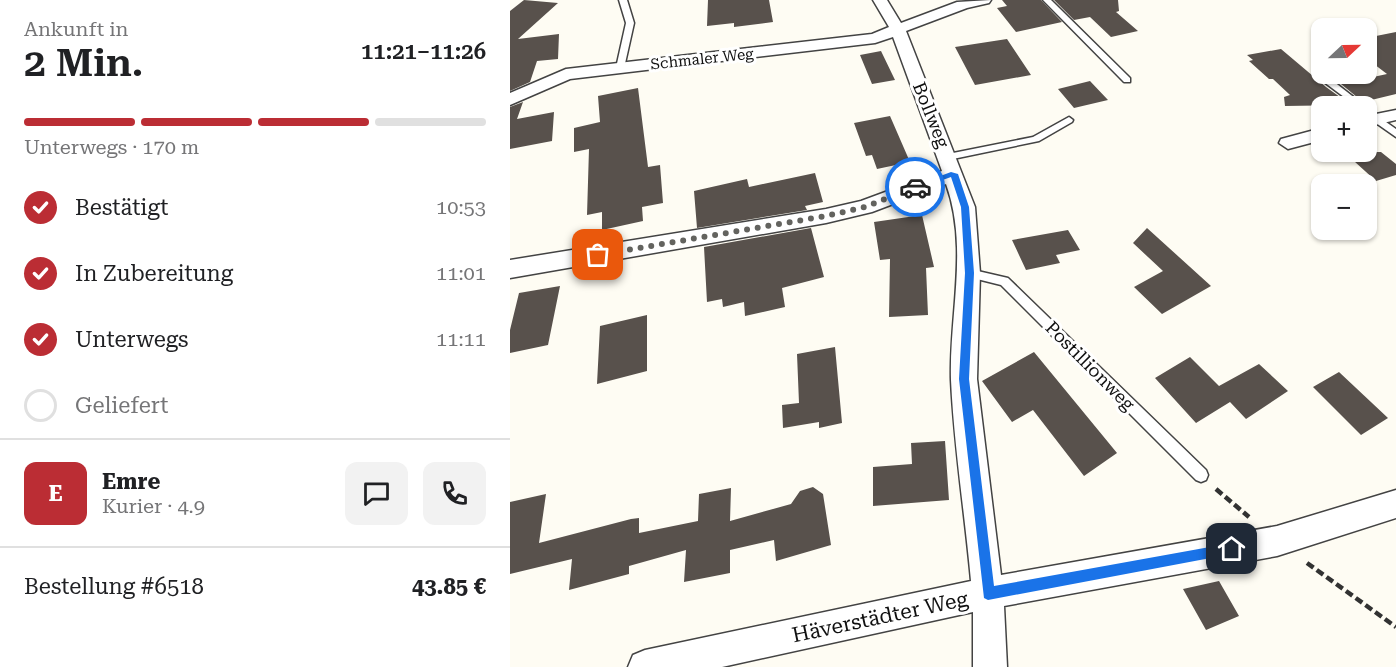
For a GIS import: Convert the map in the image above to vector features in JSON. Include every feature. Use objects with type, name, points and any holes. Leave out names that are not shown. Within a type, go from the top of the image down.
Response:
[{"type":"street","name":"Bollweg","points":[[880,0],[898,30],[965,207],[969,273],[964,379],[988,593],[990,667]]},
{"type":"street","name":"Schmaler Weg","points":[[510,100],[566,75],[875,38],[962,5],[984,0]]},
{"type":"street","points":[[1377,117],[1396,115]]},
{"type":"street","points":[[1288,142],[1311,137]]},
{"type":"street","points":[[510,269],[826,216],[865,207],[951,166]]},
{"type":"street","name":"Häverstädter Weg","points":[[645,667],[988,593],[1277,541],[1393,510]]},
{"type":"lane","points":[[620,68],[630,23],[623,0]]},
{"type":"lane","points":[[1047,0],[1127,80]]},
{"type":"lane","points":[[1332,84],[1348,96]]},
{"type":"lane","points":[[951,166],[1036,138],[1069,120]]},
{"type":"lane","points":[[1377,122],[1396,134]]},
{"type":"lane","name":"Postillionweg","points":[[969,273],[1004,281],[1201,475]]},
{"type":"path","points":[[1201,475],[1277,541],[1396,627]]},
{"type":"building","points":[[524,0],[558,3],[518,39],[559,34],[558,59],[537,61],[530,82],[510,91],[510,11]]},
{"type":"building","points":[[708,0],[769,0],[773,22],[734,27],[734,23],[707,26]]},
{"type":"building","points":[[1002,0],[1041,0],[1062,22],[1016,32],[997,8],[1007,6]]},
{"type":"building","points":[[1054,0],[1118,0],[1119,11],[1116,12],[1138,31],[1111,37],[1090,17],[1074,20]]},
{"type":"building","points":[[1396,32],[1396,94],[1377,99],[1377,96],[1356,96],[1341,84],[1377,84],[1377,76],[1387,74],[1377,66],[1377,36]]},
{"type":"building","points":[[1007,39],[1031,75],[975,85],[955,47]]},
{"type":"building","points":[[1281,49],[1311,74],[1311,84],[1322,84],[1338,96],[1311,96],[1311,106],[1285,106],[1284,97],[1290,95],[1249,61],[1253,60],[1247,55]]},
{"type":"building","points":[[881,51],[895,80],[872,84],[860,55]]},
{"type":"building","points":[[1090,81],[1108,100],[1074,108],[1058,89]]},
{"type":"building","points":[[638,88],[648,167],[660,165],[663,203],[642,207],[643,221],[602,230],[602,212],[587,215],[589,149],[574,152],[574,128],[600,122],[598,96]]},
{"type":"building","points":[[523,102],[517,119],[554,112],[552,141],[510,149],[510,107]]},
{"type":"building","points":[[890,116],[910,162],[877,169],[872,155],[866,156],[854,123]]},
{"type":"building","points":[[1377,152],[1381,152],[1396,164],[1396,175],[1377,181],[1377,174],[1368,174],[1355,162],[1377,162]]},
{"type":"building","points":[[815,173],[823,202],[805,206],[807,210],[697,228],[694,191],[747,179],[749,187]]},
{"type":"building","points":[[922,215],[934,267],[926,268],[928,315],[889,317],[890,259],[880,260],[874,222]]},
{"type":"building","points":[[811,228],[824,277],[782,288],[785,307],[745,316],[744,302],[723,307],[722,299],[707,302],[704,247]]},
{"type":"building","points":[[1147,228],[1211,286],[1162,314],[1134,287],[1163,271],[1133,243]]},
{"type":"building","points":[[1068,230],[1080,250],[1056,255],[1060,263],[1026,270],[1012,240]]},
{"type":"building","points":[[560,286],[548,345],[510,353],[510,330],[519,293]]},
{"type":"building","points":[[647,315],[647,371],[597,384],[600,326]]},
{"type":"building","points":[[835,347],[842,423],[819,428],[819,422],[783,428],[782,405],[799,403],[797,354]]},
{"type":"building","points":[[1034,352],[1117,453],[1084,476],[1033,410],[1012,422],[982,381]]},
{"type":"building","points":[[1190,357],[1219,386],[1259,364],[1288,391],[1246,419],[1230,402],[1196,423],[1155,378]]},
{"type":"building","points":[[1339,372],[1388,418],[1361,435],[1313,387]]},
{"type":"building","points":[[945,441],[949,500],[873,506],[873,467],[912,464],[911,443]]},
{"type":"building","points":[[813,487],[823,494],[831,545],[776,561],[774,540],[730,550],[730,573],[684,582],[686,550],[629,566],[629,574],[569,590],[572,559],[510,574],[510,502],[546,494],[539,543],[631,519],[639,518],[639,533],[698,521],[699,494],[731,488],[730,521],[791,504],[800,491]]},
{"type":"building","points":[[1219,581],[1239,616],[1206,630],[1183,589]]},
{"type":"way so far","points":[[598,255],[709,238],[826,216],[865,207],[915,187]]},
{"type":"route","points":[[915,187],[954,174],[965,207],[969,273],[964,379],[988,593],[1232,549]]}]
